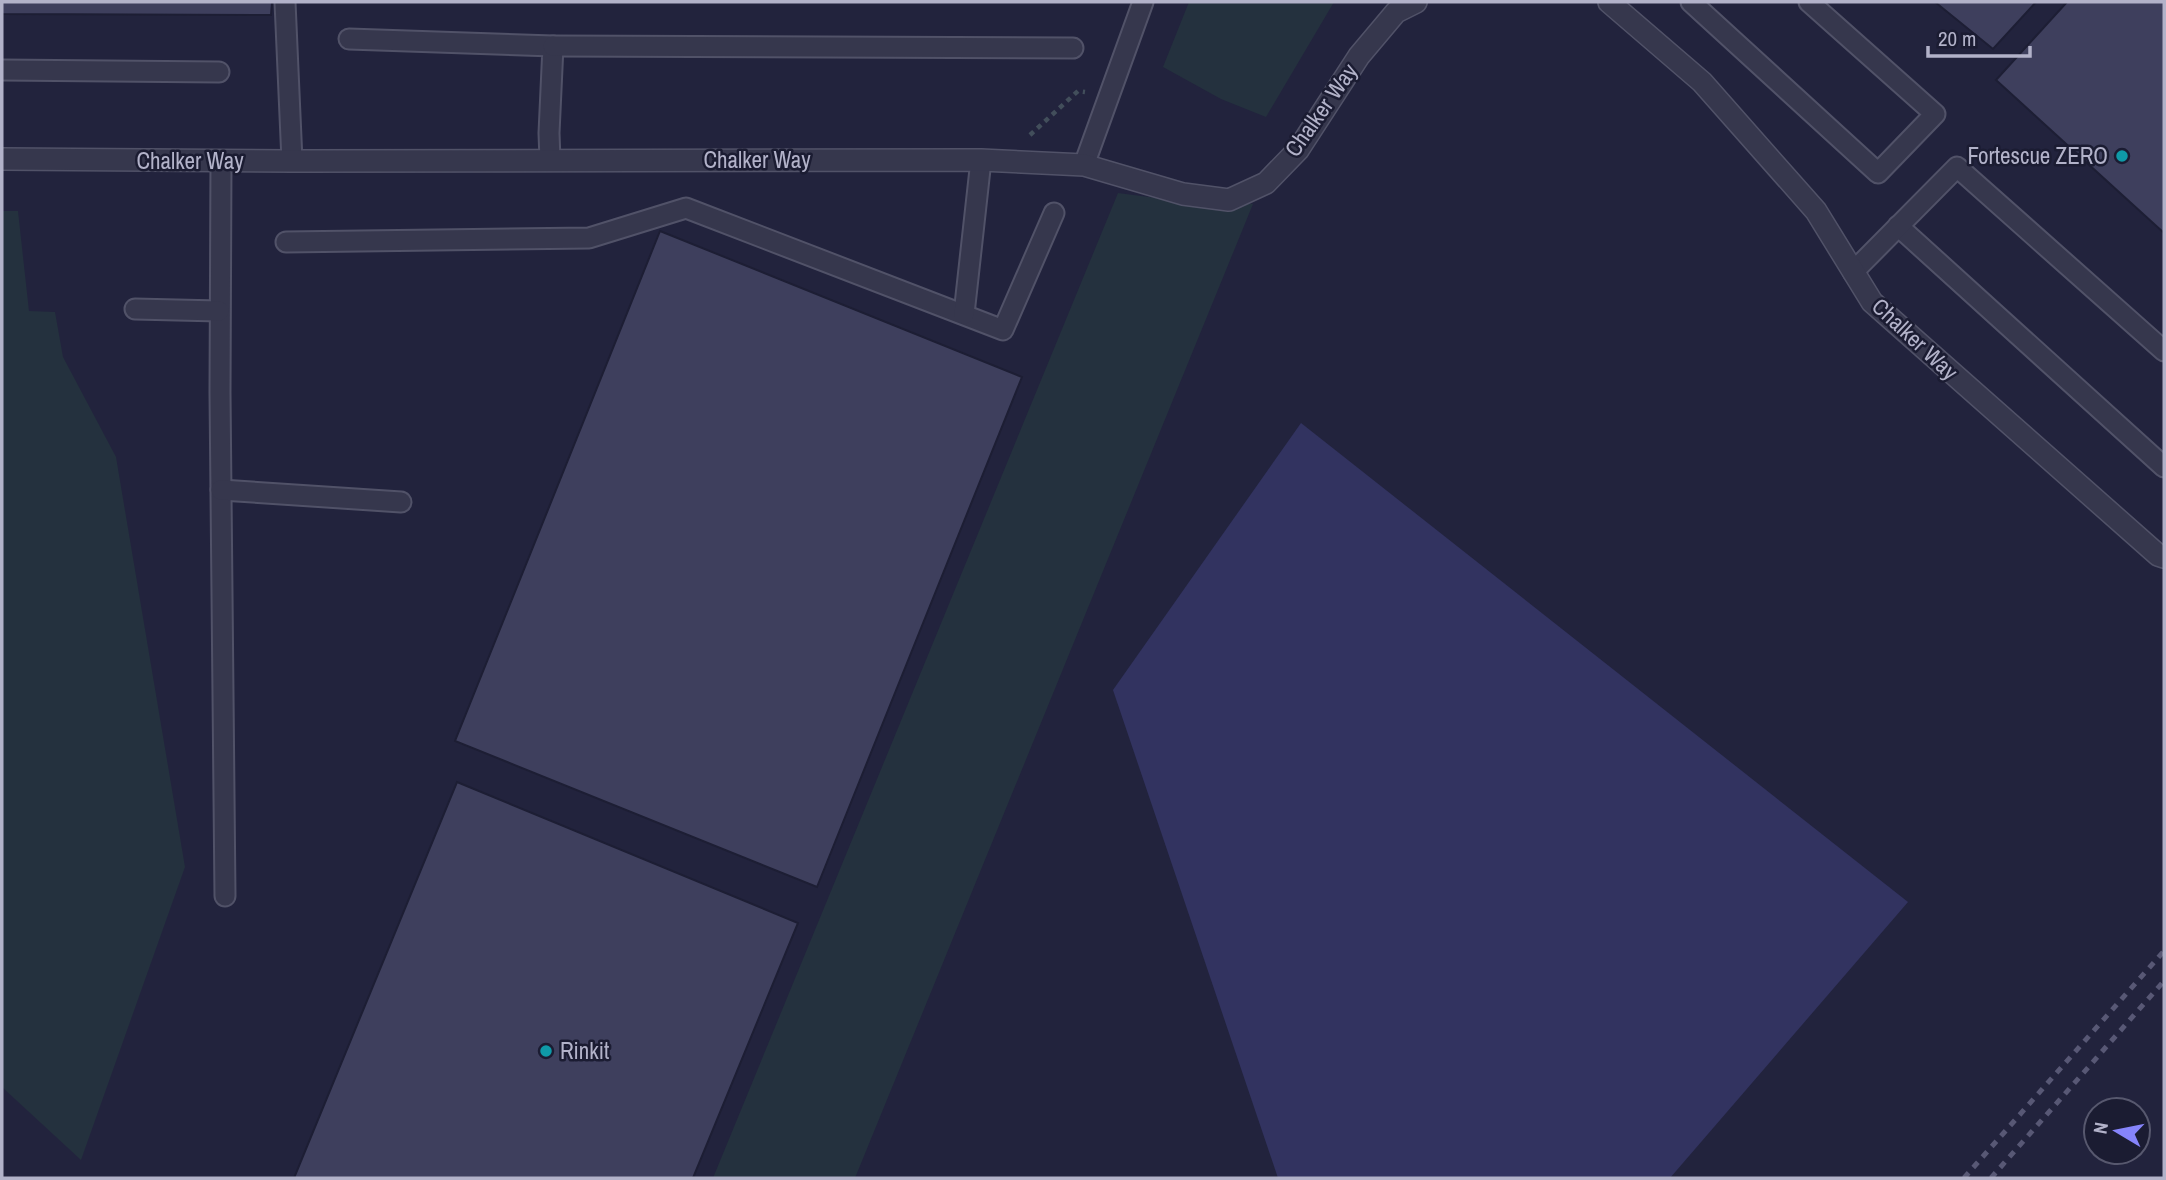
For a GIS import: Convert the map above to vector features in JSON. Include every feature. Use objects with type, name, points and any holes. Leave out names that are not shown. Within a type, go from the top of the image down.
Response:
[{"type":"street","name":"Chalker Way","points":[[2,159],[981,160],[1084,166],[1184,194],[1229,200],[1266,183],[1297,150],[1359,56],[1397,7],[1416,2]]},
{"type":"street","name":"Chalker Way","points":[[1609,2],[1702,82],[1816,211],[1872,302],[2158,555],[2164,556]]},
{"type":"lane","points":[[285,2],[292,161]]},
{"type":"lane","points":[[1084,166],[1143,2]]},
{"type":"lane","points":[[1691,2],[1878,173],[1935,114],[1809,2]]},
{"type":"lane","points":[[348,39],[553,46],[1073,48]]},
{"type":"lane","points":[[550,160],[553,46]]},
{"type":"lane","points":[[2,71],[219,72]]},
{"type":"lane","points":[[964,314],[981,160]]},
{"type":"lane","points":[[221,161],[219,311],[225,896]]},
{"type":"lane","points":[[1853,272],[1956,167],[2164,351]]},
{"type":"lane","points":[[286,242],[589,238],[686,208],[1003,330],[1054,213]]},
{"type":"lane","points":[[1898,226],[2164,467]]},
{"type":"lane","points":[[135,309],[219,311]]},
{"type":"lane","points":[[221,490],[401,502]]},
{"type":"path","points":[[1024,140],[1078,92],[1110,94]]},
{"type":"shaded area","points":[[1189,2],[1334,2],[1266,117],[1221,99],[1163,67]]},
{"type":"shaded area","points":[[1118,193],[1180,201],[1229,200],[1253,204],[855,1178],[713,1178]]},
{"type":"shaded area","points":[[2,211],[18,211],[29,311],[55,312],[63,357],[116,457],[185,867],[81,1160],[2,1087]]},
{"type":"shaded area","points":[[1301,423],[1908,902],[1670,1178],[1278,1178],[1113,690]]},
{"type":"building","points":[[2,2],[272,2],[271,15],[2,14]]},
{"type":"building","points":[[1935,2],[2036,2],[1993,49]]},
{"type":"building","name":"Fortescue ZERO","points":[[2067,2],[2164,2],[2164,233],[1996,80]]},
{"type":"building","points":[[660,231],[1022,377],[817,887],[455,741]]},
{"type":"building","name":"Rinkit","points":[[457,782],[798,923],[693,1178],[294,1178]]},
{"type":"railway","points":[[1964,1178],[2164,951]]},
{"type":"railway","points":[[1991,1178],[2164,981]]},
{"type":"place","name":"Fortescue ZERO","points":[[2122,156]]},
{"type":"place","name":"Rinkit","points":[[546,1051]]}]
